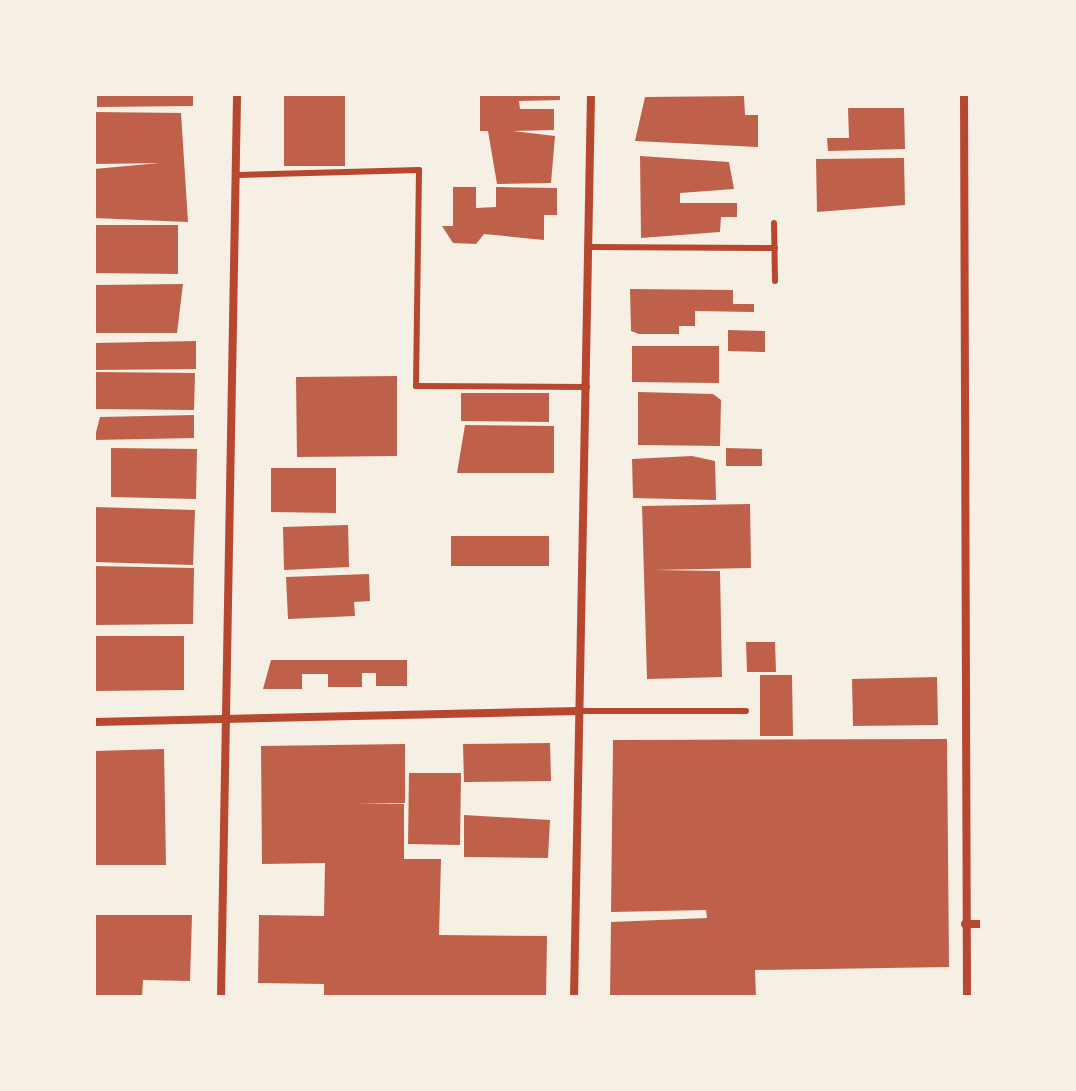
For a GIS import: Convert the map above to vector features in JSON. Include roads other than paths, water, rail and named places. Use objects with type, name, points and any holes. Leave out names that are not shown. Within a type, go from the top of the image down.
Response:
[{"type":"street","points":[[221,997],[229,720],[237,94]]},
{"type":"street","points":[[574,997],[591,94]]},
{"type":"street","points":[[964,94],[967,997]]},
{"type":"street","points":[[94,722],[580,711]]},
{"type":"street","points":[[965,924],[982,924]]},
{"type":"lane","points":[[238,175],[419,170],[416,386],[587,387]]},
{"type":"lane","points":[[774,223],[775,281]]},
{"type":"lane","points":[[589,247],[775,248]]},
{"type":"lane","points":[[580,711],[746,711]]}]
